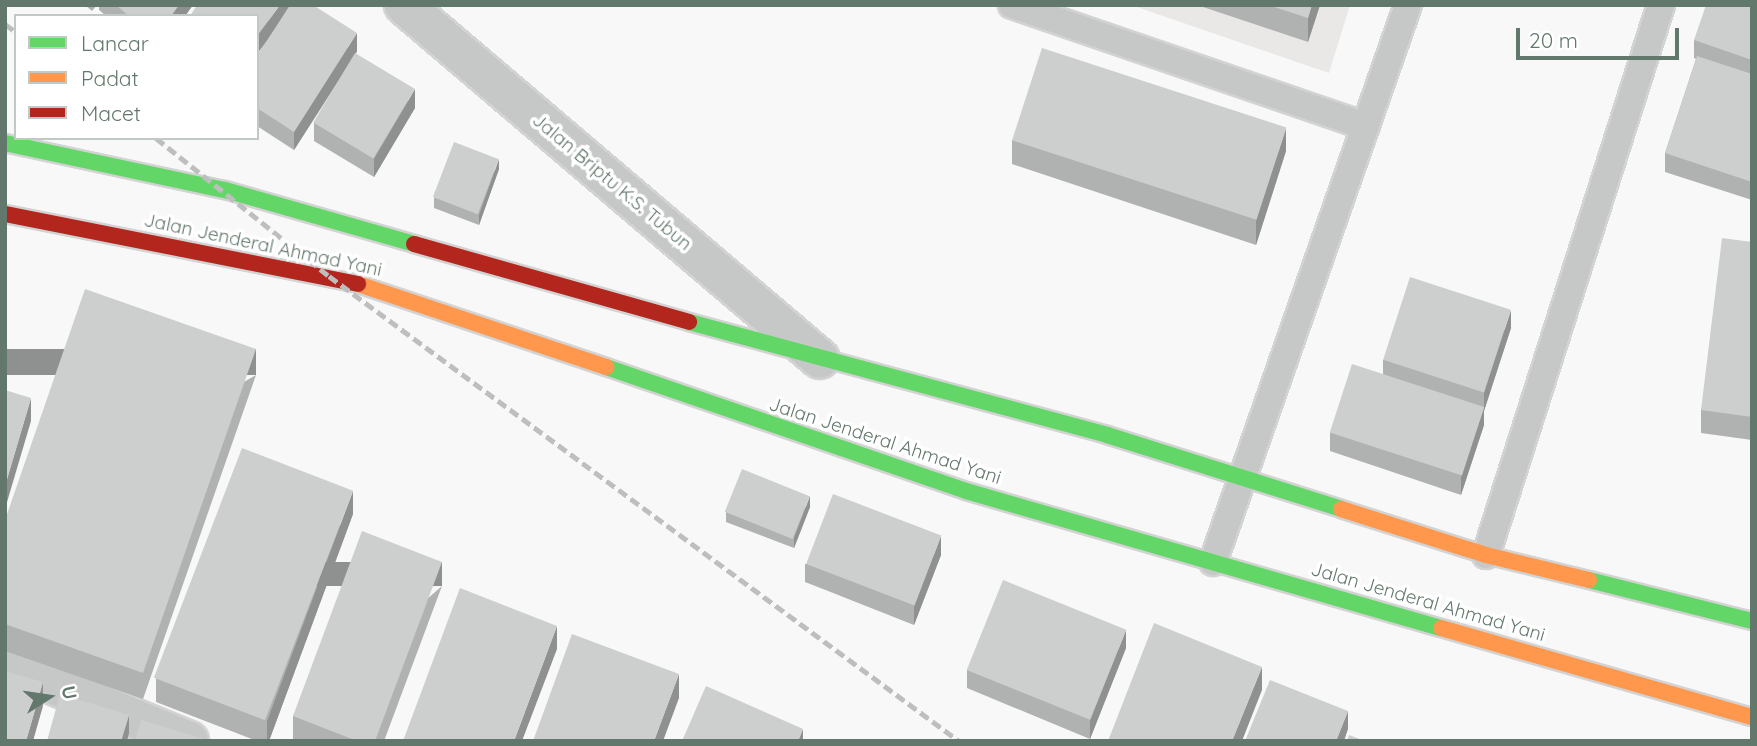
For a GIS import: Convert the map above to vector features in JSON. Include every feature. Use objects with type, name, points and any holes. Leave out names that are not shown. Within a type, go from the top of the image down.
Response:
[{"type":"main road","name":"Jalan Jenderal Ahmad Yani","points":[[5,144],[225,190],[820,359],[1107,435],[1486,555],[1752,621]]},
{"type":"main road","name":"Jalan Jenderal Ahmad Yani","points":[[5,214],[328,275],[375,288],[966,491],[1752,717]]},
{"type":"street","name":"Jalan Briptu K.S. Tubun","points":[[404,5],[820,359]]},
{"type":"street","points":[[5,665],[189,741]]},
{"type":"lane","points":[[1012,5],[1366,126]]},
{"type":"lane","points":[[1213,562],[1408,5]]},
{"type":"lane","points":[[1486,555],[1661,5]]},
{"type":"shaded area","points":[[1131,5],[1350,5],[1329,73]]},
{"type":"building","points":[[116,5],[179,5],[172,14],[127,14]]},
{"type":"building","points":[[197,5],[280,5],[259,33],[259,14],[191,14]]},
{"type":"building","points":[[290,5],[313,5],[357,33],[294,132],[259,109],[259,53]]},
{"type":"building","points":[[1268,5],[1312,5],[1308,18]]},
{"type":"building","points":[[1706,5],[1752,5],[1752,60],[1694,40]]},
{"type":"building","points":[[1042,48],[1286,127],[1256,220],[1012,140]]},
{"type":"building","points":[[355,53],[415,89],[373,158],[313,122]]},
{"type":"building","points":[[1697,56],[1752,74],[1752,182],[1665,153]]},
{"type":"building","points":[[454,142],[499,159],[478,214],[433,197]]},
{"type":"building","points":[[1722,238],[1752,242],[1752,417],[1701,410]]},
{"type":"building","points":[[1410,277],[1511,310],[1484,392],[1383,360]]},
{"type":"building","points":[[85,289],[256,349],[143,673],[5,624],[5,520]]},
{"type":"building","points":[[1352,364],[1484,407],[1462,475],[1330,432]]},
{"type":"building","points":[[5,390],[31,398],[5,486]]},
{"type":"building","points":[[242,448],[353,491],[265,720],[154,678]]},
{"type":"building","points":[[742,469],[810,496],[792,539],[725,512]]},
{"type":"building","points":[[833,494],[941,536],[914,606],[806,564]]},
{"type":"building","points":[[362,531],[442,562],[375,741],[357,741],[293,716]]},
{"type":"building","points":[[1003,580],[1126,630],[1090,720],[967,670]]},
{"type":"building","points":[[460,588],[557,626],[514,741],[403,741]]},
{"type":"building","points":[[1154,623],[1262,667],[1232,741],[1108,741]]},
{"type":"building","points":[[572,634],[679,674],[654,741],[533,741]]},
{"type":"building","points":[[5,671],[43,682],[26,741],[5,741]]},
{"type":"building","points":[[1270,680],[1348,711],[1336,741],[1245,741]]},
{"type":"building","points":[[706,686],[803,729],[798,741],[682,741]]},
{"type":"building","points":[[60,694],[129,715],[121,741],[47,741]]},
{"type":"building","points":[[141,720],[211,741],[135,741]]},
{"type":"building","points":[[1349,735],[1365,741],[1347,741]]},
{"type":"railway","points":[[5,24],[14,31]]},
{"type":"railway","points":[[159,140],[329,276],[959,741]]},
{"type":"traffic: fast","points":[[5,143],[225,190],[414,244]]},
{"type":"traffic: fast","points":[[689,322],[1107,435],[1341,509]]},
{"type":"traffic: fast","points":[[606,367],[966,491],[1441,628]]},
{"type":"traffic: fast","points":[[1589,580],[1752,621]]},
{"type":"traffic: slow","points":[[358,284],[606,367]]},
{"type":"traffic: slow","points":[[1341,509],[1486,555],[1589,580]]},
{"type":"traffic: slow","points":[[1441,628],[1752,717]]},
{"type":"traffic: jam","points":[[5,214],[358,284]]},
{"type":"traffic: jam","points":[[414,244],[689,322]]}]
